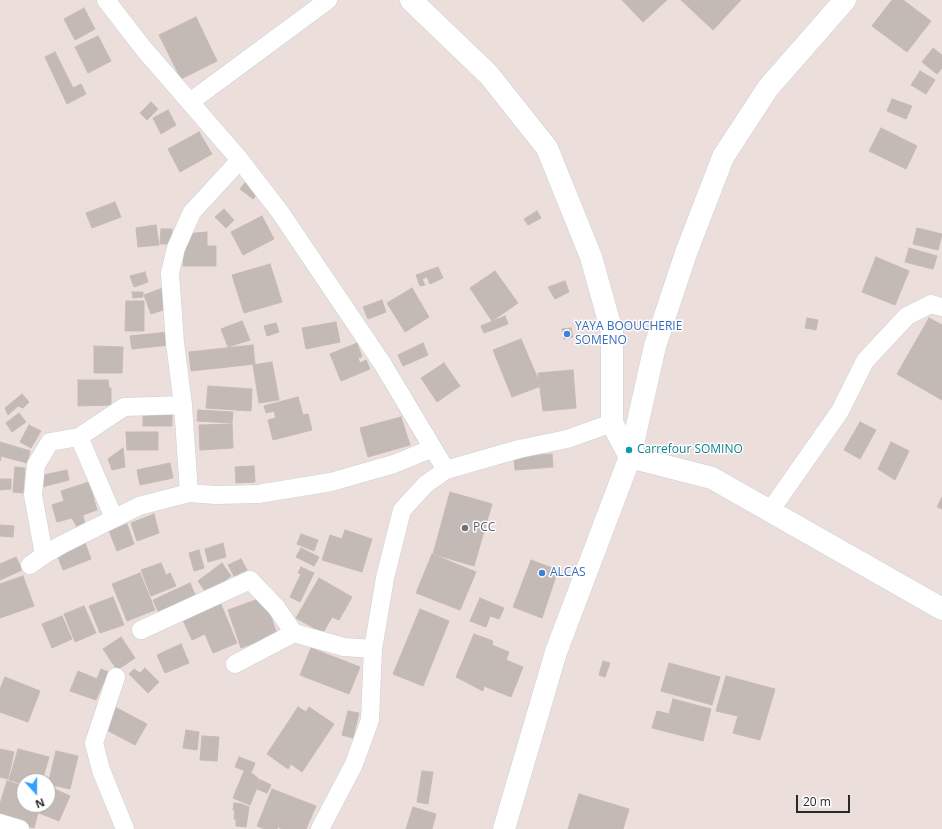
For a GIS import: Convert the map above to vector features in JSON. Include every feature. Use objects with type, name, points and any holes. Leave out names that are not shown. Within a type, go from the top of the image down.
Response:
[{"type":"street","points":[[106,0],[143,48],[240,160],[280,212],[382,363],[446,470]]},
{"type":"street","points":[[190,102],[328,0]]},
{"type":"street","points":[[411,0],[489,75],[547,148],[591,257],[612,332],[612,423],[630,457],[712,478],[942,609]]},
{"type":"street","points":[[504,829],[556,652],[630,457],[655,346],[686,253],[723,157],[768,88],[845,0]]},
{"type":"street","points":[[189,493],[183,405],[175,343],[170,273],[176,248],[192,212],[240,160]]},
{"type":"street","points":[[770,510],[840,411],[865,361],[907,316],[931,304],[942,307]]},
{"type":"street","points":[[183,405],[124,407],[80,438],[50,442],[36,465],[33,495],[37,560],[139,506],[189,493],[216,495],[258,494],[331,482],[394,464],[433,448]]},
{"type":"street","points":[[320,829],[354,764],[370,720],[373,649],[385,578],[402,510],[426,484],[446,470],[519,449],[567,439],[612,423]]},
{"type":"street","points":[[80,438],[114,518]]},
{"type":"street","points":[[141,630],[250,580],[276,607],[294,633],[344,647],[373,649]]},
{"type":"street","points":[[235,664],[294,633]]},
{"type":"street","points":[[116,677],[94,743],[101,770],[125,829]]},
{"type":"street","points":[[0,823],[20,829]]},
{"type":"building","points":[[622,0],[667,0],[643,22]]},
{"type":"building","points":[[681,0],[741,0],[713,30]]},
{"type":"building","points":[[892,0],[903,0],[931,21],[907,52],[872,26]]},
{"type":"building","points":[[84,8],[95,29],[75,40],[64,19]]},
{"type":"building","points":[[196,17],[217,61],[181,79],[159,35]]},
{"type":"building","points":[[98,36],[111,61],[88,73],[75,47]]},
{"type":"building","points":[[933,48],[942,55],[942,68],[937,74],[922,62]]},
{"type":"building","points":[[55,52],[73,88],[81,84],[86,94],[67,104],[45,57]]},
{"type":"building","points":[[920,71],[935,80],[926,94],[911,85]]},
{"type":"building","points":[[892,99],[912,106],[906,119],[887,111]]},
{"type":"building","points":[[151,102],[158,109],[147,120],[140,113]]},
{"type":"building","points":[[168,110],[176,125],[161,134],[153,118]]},
{"type":"building","points":[[881,128],[917,146],[906,169],[869,151]]},
{"type":"building","points":[[199,132],[212,154],[180,172],[168,149]]},
{"type":"building","points":[[248,179],[261,189],[253,199],[240,189]]},
{"type":"building","points":[[115,202],[121,217],[92,228],[86,213]]},
{"type":"building","points":[[224,209],[234,220],[226,228],[215,217]]},
{"type":"building","points":[[537,211],[541,218],[528,225],[524,219]]},
{"type":"building","points":[[262,216],[274,239],[243,255],[231,232]]},
{"type":"building","points":[[156,225],[159,245],[138,247],[136,228]]},
{"type":"building","points":[[917,228],[942,234],[938,250],[913,244]]},
{"type":"building","points":[[161,229],[172,229],[172,244],[160,244]]},
{"type":"building","points":[[207,232],[207,246],[216,246],[216,266],[183,266],[186,234]]},
{"type":"building","points":[[909,248],[937,256],[933,269],[905,262]]},
{"type":"building","points":[[876,257],[909,271],[895,305],[862,292]]},
{"type":"building","points":[[270,264],[282,302],[244,313],[232,275]]},
{"type":"building","points":[[438,267],[443,278],[430,284],[427,277],[422,279],[425,285],[420,286],[416,275]]},
{"type":"building","points":[[495,271],[518,303],[492,321],[470,288]]},
{"type":"building","points":[[145,272],[148,282],[134,287],[130,276]]},
{"type":"building","points":[[565,281],[569,292],[555,299],[548,287]]},
{"type":"building","points":[[163,288],[169,308],[151,314],[144,295]]},
{"type":"building","points":[[412,288],[429,317],[405,332],[387,303]]},
{"type":"building","points":[[132,292],[143,292],[143,297],[133,298]]},
{"type":"building","points":[[382,300],[386,312],[368,319],[363,307]]},
{"type":"building","points":[[126,301],[144,301],[144,331],[125,331]]},
{"type":"building","points":[[505,316],[508,324],[484,333],[481,326]]},
{"type":"building","points":[[807,318],[818,320],[816,330],[805,328]]},
{"type":"building","points":[[929,318],[942,325],[942,400],[897,374]]},
{"type":"building","points":[[242,321],[250,340],[228,347],[221,329]]},
{"type":"building","points":[[336,322],[340,342],[306,349],[302,328]]},
{"type":"building","points":[[276,323],[279,332],[267,336],[264,326]]},
{"type":"building","points":[[571,328],[573,337],[564,339],[562,329]]},
{"type":"building","points":[[169,332],[170,345],[132,349],[130,336]]},
{"type":"building","points":[[521,339],[541,386],[512,397],[493,350]]},
{"type":"building","points":[[357,343],[362,357],[358,358],[360,363],[366,360],[370,369],[341,381],[330,354]]},
{"type":"building","points":[[423,343],[428,355],[403,366],[398,355]]},
{"type":"building","points":[[253,345],[255,364],[191,371],[189,352]]},
{"type":"building","points":[[94,346],[123,347],[122,373],[94,373]]},
{"type":"building","points":[[272,362],[279,400],[259,403],[253,365]]},
{"type":"building","points":[[444,363],[460,386],[437,402],[421,378]]},
{"type":"building","points":[[573,370],[576,408],[543,411],[538,373]]},
{"type":"building","points":[[78,380],[108,380],[109,388],[111,388],[111,405],[78,406]]},
{"type":"building","points":[[208,386],[252,389],[251,411],[206,408]]},
{"type":"building","points":[[22,394],[29,402],[23,408],[18,406],[8,415],[5,408]]},
{"type":"building","points":[[298,397],[303,415],[308,414],[312,430],[273,440],[268,420],[276,418],[274,411],[266,413],[264,406]]},
{"type":"building","points":[[198,410],[233,412],[232,423],[197,421]]},
{"type":"building","points":[[19,413],[26,422],[12,432],[6,423]]},
{"type":"building","points":[[143,414],[172,414],[172,426],[143,426]]},
{"type":"building","points":[[401,417],[410,445],[368,457],[360,428]]},
{"type":"building","points":[[860,422],[876,430],[860,459],[844,450]]},
{"type":"building","points":[[232,424],[233,448],[200,450],[199,425]]},
{"type":"building","points":[[29,425],[41,431],[31,448],[20,442]]},
{"type":"building","points":[[126,432],[158,432],[158,450],[127,450]]},
{"type":"building","points":[[0,442],[30,451],[27,463],[1,456],[0,461]]},
{"type":"building","points":[[891,442],[909,451],[895,480],[878,469]]},
{"type":"building","points":[[123,448],[125,467],[112,470],[108,459]]},
{"type":"building","points":[[552,454],[553,467],[515,470],[514,457]]},
{"type":"building","points":[[170,463],[173,478],[140,485],[137,470]]},
{"type":"building","points":[[254,466],[255,482],[236,483],[235,467]]},
{"type":"building","points":[[15,467],[25,468],[23,493],[13,492]]},
{"type":"building","points":[[67,470],[69,480],[38,488],[35,477]]},
{"type":"building","points":[[0,479],[11,479],[11,489],[0,490]]},
{"type":"building","points":[[89,482],[97,510],[83,515],[85,524],[77,527],[72,518],[57,522],[52,505],[64,501],[61,491]]},
{"type":"building","points":[[450,492],[492,504],[474,566],[433,554]]},
{"type":"building","points":[[942,497],[942,509],[937,507]]},
{"type":"building","points":[[154,514],[159,533],[137,541],[131,523]]},
{"type":"building","points":[[127,524],[134,544],[117,551],[109,531]]},
{"type":"building","points":[[0,525],[14,526],[13,537],[0,536]]},
{"type":"building","points":[[345,530],[372,539],[362,572],[322,560],[330,535],[342,539]]},
{"type":"building","points":[[301,534],[318,540],[314,551],[297,544]]},
{"type":"building","points":[[85,543],[91,559],[63,570],[57,554]]},
{"type":"building","points":[[223,543],[226,557],[208,562],[205,549]]},
{"type":"building","points":[[301,548],[319,557],[314,566],[296,557]]},
{"type":"building","points":[[199,550],[204,568],[194,571],[189,553]]},
{"type":"building","points":[[432,554],[476,572],[460,610],[416,593]]},
{"type":"building","points":[[16,557],[22,570],[0,580],[0,564]]},
{"type":"building","points":[[241,559],[247,570],[234,576],[228,565]]},
{"type":"building","points":[[531,560],[558,570],[542,618],[513,607]]},
{"type":"building","points":[[161,563],[166,575],[170,573],[176,586],[151,596],[141,570]]},
{"type":"building","points":[[222,563],[231,576],[207,594],[198,581]]},
{"type":"building","points":[[301,567],[314,573],[300,602],[290,597],[301,574],[298,573]]},
{"type":"building","points":[[140,573],[155,610],[127,621],[112,584]]},
{"type":"building","points":[[23,576],[34,606],[0,618],[0,584]]},
{"type":"building","points":[[319,578],[352,597],[339,620],[332,617],[323,633],[296,618]]},
{"type":"building","points":[[190,583],[197,599],[160,616],[153,600]]},
{"type":"building","points":[[113,597],[124,625],[100,633],[89,606]]},
{"type":"building","points":[[264,597],[278,637],[262,640],[241,648],[228,610]]},
{"type":"building","points":[[480,598],[504,608],[499,619],[490,616],[486,627],[470,621]]},
{"type":"building","points":[[220,602],[237,643],[213,653],[205,634],[192,640],[182,618]]},
{"type":"building","points":[[84,606],[96,633],[75,642],[64,614]]},
{"type":"building","points":[[420,609],[449,621],[423,686],[393,674]]},
{"type":"building","points":[[62,616],[72,639],[52,648],[42,624]]},
{"type":"building","points":[[474,634],[493,641],[492,645],[509,652],[506,660],[523,667],[511,697],[484,686],[483,691],[456,677]]},
{"type":"building","points":[[121,637],[135,658],[117,670],[103,649]]},
{"type":"building","points":[[181,644],[189,663],[165,673],[157,655]]},
{"type":"building","points":[[311,648],[360,667],[349,694],[300,675]]},
{"type":"building","points":[[603,661],[610,663],[605,677],[599,675]]},
{"type":"building","points":[[669,663],[720,677],[712,705],[661,691]]},
{"type":"building","points":[[145,668],[159,682],[148,693],[129,674],[134,669],[140,673]]},
{"type":"building","points":[[101,669],[108,672],[96,700],[70,691],[78,671],[97,679]]},
{"type":"building","points":[[726,676],[775,689],[760,740],[733,733],[738,716],[716,711]]},
{"type":"building","points":[[5,677],[40,691],[28,722],[0,712],[0,689]]},
{"type":"building","points":[[673,699],[711,709],[703,741],[652,728],[657,711],[669,714]]},
{"type":"building","points":[[115,707],[147,724],[135,745],[103,728]]},
{"type":"building","points":[[298,707],[306,712],[309,707],[334,724],[302,772],[291,764],[288,769],[267,754]]},
{"type":"building","points":[[348,711],[359,713],[353,738],[342,735]]},
{"type":"building","points":[[186,730],[199,732],[197,750],[183,748]]},
{"type":"building","points":[[202,736],[219,737],[217,761],[200,760]]},
{"type":"building","points":[[0,749],[14,752],[8,779],[0,777]]},
{"type":"building","points":[[18,749],[49,757],[44,773],[16,773],[16,782],[9,780]]},
{"type":"building","points":[[56,751],[78,756],[70,789],[56,786],[56,773],[51,773]]},
{"type":"building","points":[[239,757],[255,763],[251,773],[235,767]]},
{"type":"building","points":[[244,771],[253,774],[260,780],[250,805],[233,798]]},
{"type":"building","points":[[422,771],[433,772],[428,804],[417,802]]},
{"type":"building","points":[[261,780],[271,785],[267,793],[257,789]]},
{"type":"building","points":[[7,781],[16,784],[16,813],[38,813],[34,828],[0,819],[0,804]]},
{"type":"building","points":[[272,789],[316,806],[306,829],[282,829],[278,827],[277,829],[265,829],[257,826]]},
{"type":"building","points":[[56,790],[70,796],[59,821],[39,813],[56,813]]},
{"type":"building","points":[[579,794],[629,809],[623,829],[568,829]]},
{"type":"building","points":[[234,803],[249,807],[246,827],[236,826],[236,819],[234,819],[235,810],[233,810]]},
{"type":"building","points":[[413,807],[436,814],[432,829],[406,829]]},
{"type":"place","name":"YAYA BOOUCHERIE SOMENO","points":[[567,334]]},
{"type":"place","name":"Carrefour SOMINO","points":[[629,450]]},
{"type":"place","name":"PCC","points":[[465,528]]},
{"type":"place","name":"ALCAS","points":[[542,573]]}]
